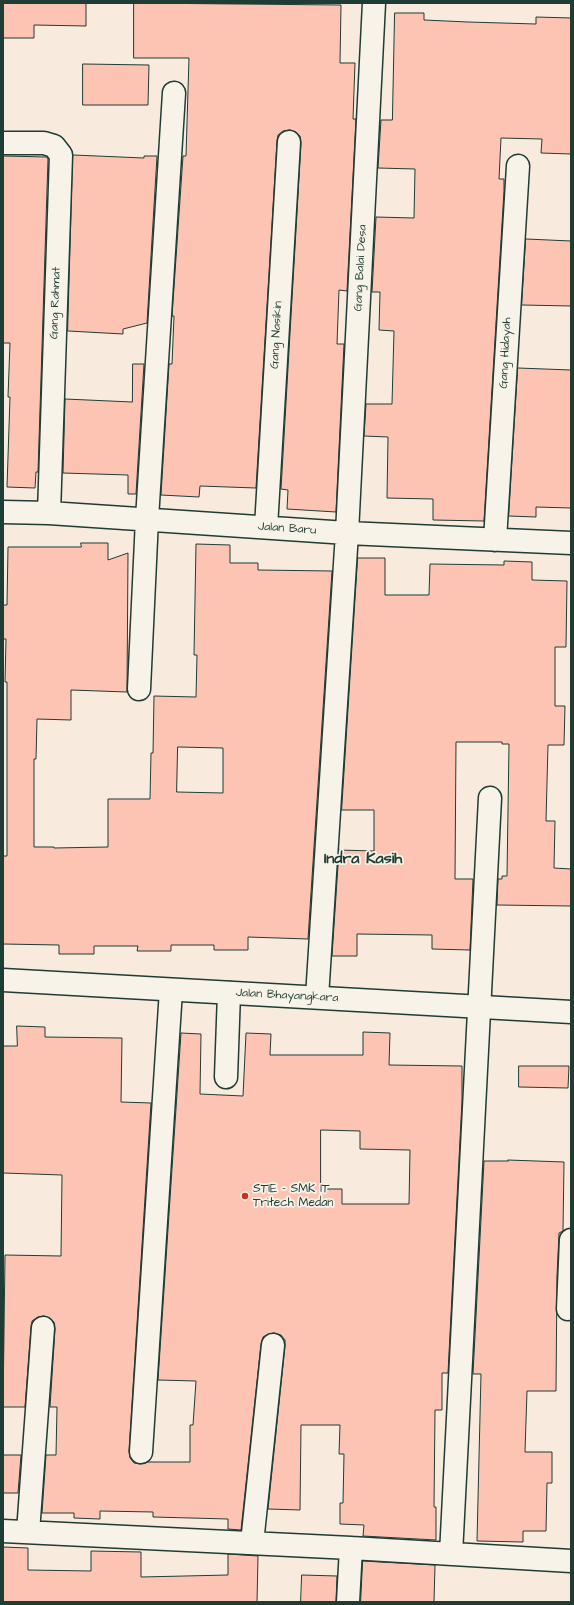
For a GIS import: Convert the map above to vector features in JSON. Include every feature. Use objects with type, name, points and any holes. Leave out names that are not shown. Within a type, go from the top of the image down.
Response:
[{"type":"street","name":"Gang Balai Desa","points":[[317,997],[347,533],[374,3]]},
{"type":"street","points":[[139,689],[147,519],[174,93]]},
{"type":"street","name":"Gang Rahmat","points":[[3,142],[44,143],[54,146],[61,155],[49,513]]},
{"type":"street","name":"Gang Nasikin","points":[[266,527],[289,142]]},
{"type":"street","name":"Gang Hidayah","points":[[495,540],[518,166]]},
{"type":"street","name":"Jalan Baru","points":[[3,512],[49,513],[347,533],[571,543]]},
{"type":"street","points":[[451,1554],[478,1006],[490,798]]},
{"type":"street","name":"Jalan Bhayangkara","points":[[3,980],[571,1012]]},
{"type":"street","points":[[141,1452],[171,990]]},
{"type":"street","points":[[226,1077],[229,993]]},
{"type":"street","points":[[568,1308],[571,1240]]},
{"type":"street","points":[[28,1532],[43,1328]]},
{"type":"street","points":[[252,1543],[273,1345]]},
{"type":"street","points":[[3,1531],[351,1548],[571,1561]]},
{"type":"street","points":[[348,1602],[351,1548]]},
{"type":"building","points":[[3,3],[86,3],[86,26],[34,25],[34,38],[3,38]]},
{"type":"building","points":[[134,3],[341,5],[340,63],[355,63],[353,119],[356,119],[347,291],[339,290],[337,344],[344,344],[336,512],[287,509],[288,490],[281,489],[301,143],[300,136],[296,132],[290,130],[283,131],[278,135],[277,141],[256,488],[200,486],[199,497],[161,495],[169,364],[172,364],[174,316],[172,316],[183,156],[186,156],[189,58],[134,58]]},
{"type":"building","points":[[395,13],[424,13],[424,20],[536,24],[536,17],[571,18],[571,154],[541,153],[542,139],[501,138],[499,179],[504,179],[504,191],[484,521],[433,520],[433,499],[387,498],[388,437],[364,436],[366,404],[392,404],[394,331],[379,330],[380,292],[372,292],[376,217],[414,218],[415,169],[378,168],[381,120],[392,120]]},
{"type":"building","points":[[83,64],[149,65],[148,105],[83,105]]},
{"type":"building","points":[[73,155],[144,158],[144,156],[157,156],[147,323],[123,329],[123,334],[68,331]]},
{"type":"building","points":[[3,156],[47,157],[48,159],[38,472],[36,472],[35,488],[7,487],[10,343],[3,343]]},
{"type":"building","points":[[526,239],[571,241],[571,306],[522,305]]},
{"type":"building","points":[[133,364],[144,364],[136,494],[128,494],[128,475],[63,473],[65,399],[132,402]]},
{"type":"building","points":[[518,368],[571,370],[571,508],[536,507],[536,517],[509,516]]},
{"type":"building","points":[[81,543],[108,543],[108,560],[128,553],[127,692],[71,690],[71,720],[37,719],[36,759],[34,759],[34,847],[108,847],[108,799],[150,799],[151,753],[153,753],[154,696],[196,697],[197,655],[194,655],[196,544],[230,545],[230,563],[258,563],[258,570],[332,571],[308,939],[248,937],[248,950],[214,950],[214,945],[171,945],[171,951],[137,951],[138,946],[94,946],[94,954],[59,954],[59,945],[3,944],[3,856],[7,856],[7,682],[5,682],[6,639],[3,639],[3,605],[7,605],[8,547],[81,547]],"holes":[[[178,747],[223,748],[223,793],[177,792]]]},
{"type":"building","points":[[358,558],[385,558],[385,595],[429,595],[430,564],[504,565],[504,561],[532,562],[532,580],[567,581],[566,647],[555,647],[555,706],[565,706],[564,745],[548,745],[546,821],[555,821],[554,868],[571,869],[571,906],[497,905],[498,879],[502,879],[502,876],[507,876],[509,744],[502,744],[502,742],[456,742],[455,879],[473,879],[470,950],[432,949],[432,935],[357,934],[357,956],[332,956],[339,850],[374,851],[374,810],[342,810]]},
{"type":"building","points":[[17,1026],[45,1027],[45,1037],[122,1038],[121,1102],[151,1103],[129,1451],[130,1458],[134,1463],[140,1464],[148,1462],[190,1462],[190,1425],[193,1425],[196,1381],[158,1380],[181,1033],[201,1034],[200,1094],[243,1096],[246,1033],[271,1034],[270,1055],[363,1055],[363,1032],[390,1033],[389,1065],[462,1066],[462,1101],[448,1373],[442,1373],[442,1410],[435,1410],[434,1507],[436,1507],[436,1540],[363,1536],[364,1525],[340,1524],[340,1503],[343,1503],[344,1454],[339,1454],[340,1425],[301,1425],[300,1510],[268,1509],[285,1346],[285,1340],[281,1335],[274,1333],[263,1337],[261,1344],[241,1530],[228,1529],[228,1519],[153,1517],[153,1512],[100,1511],[100,1519],[74,1518],[74,1513],[42,1513],[46,1455],[56,1455],[57,1407],[50,1407],[55,1329],[54,1322],[50,1318],[44,1316],[38,1317],[32,1321],[25,1407],[3,1407],[5,1255],[61,1256],[62,1175],[3,1173],[3,1046],[17,1046]],"holes":[[[321,1130],[360,1131],[360,1149],[410,1150],[409,1204],[342,1204],[342,1189],[321,1189]]]},
{"type":"building","points":[[519,1066],[569,1066],[568,1088],[519,1087]]},
{"type":"building","points":[[508,1160],[564,1162],[563,1231],[559,1233],[557,1276],[556,1391],[527,1391],[525,1452],[552,1452],[552,1483],[547,1483],[546,1531],[523,1531],[523,1542],[477,1541],[481,1374],[473,1374],[484,1161]]},
{"type":"building","points":[[3,1455],[21,1455],[18,1493],[3,1493]]},
{"type":"building","points":[[3,1547],[28,1548],[28,1570],[91,1571],[91,1551],[141,1552],[141,1577],[228,1575],[228,1554],[258,1556],[257,1602],[3,1602]]},
{"type":"building","points":[[363,1561],[435,1565],[434,1602],[361,1602]]},
{"type":"building","points":[[302,1575],[337,1576],[336,1602],[301,1602]]},
{"type":"place","name":"STIE - SMK IT Tritech Medan","points":[[245,1196]]},
{"type":"district","name":"Indra Kasih","points":[[363,860]]}]
